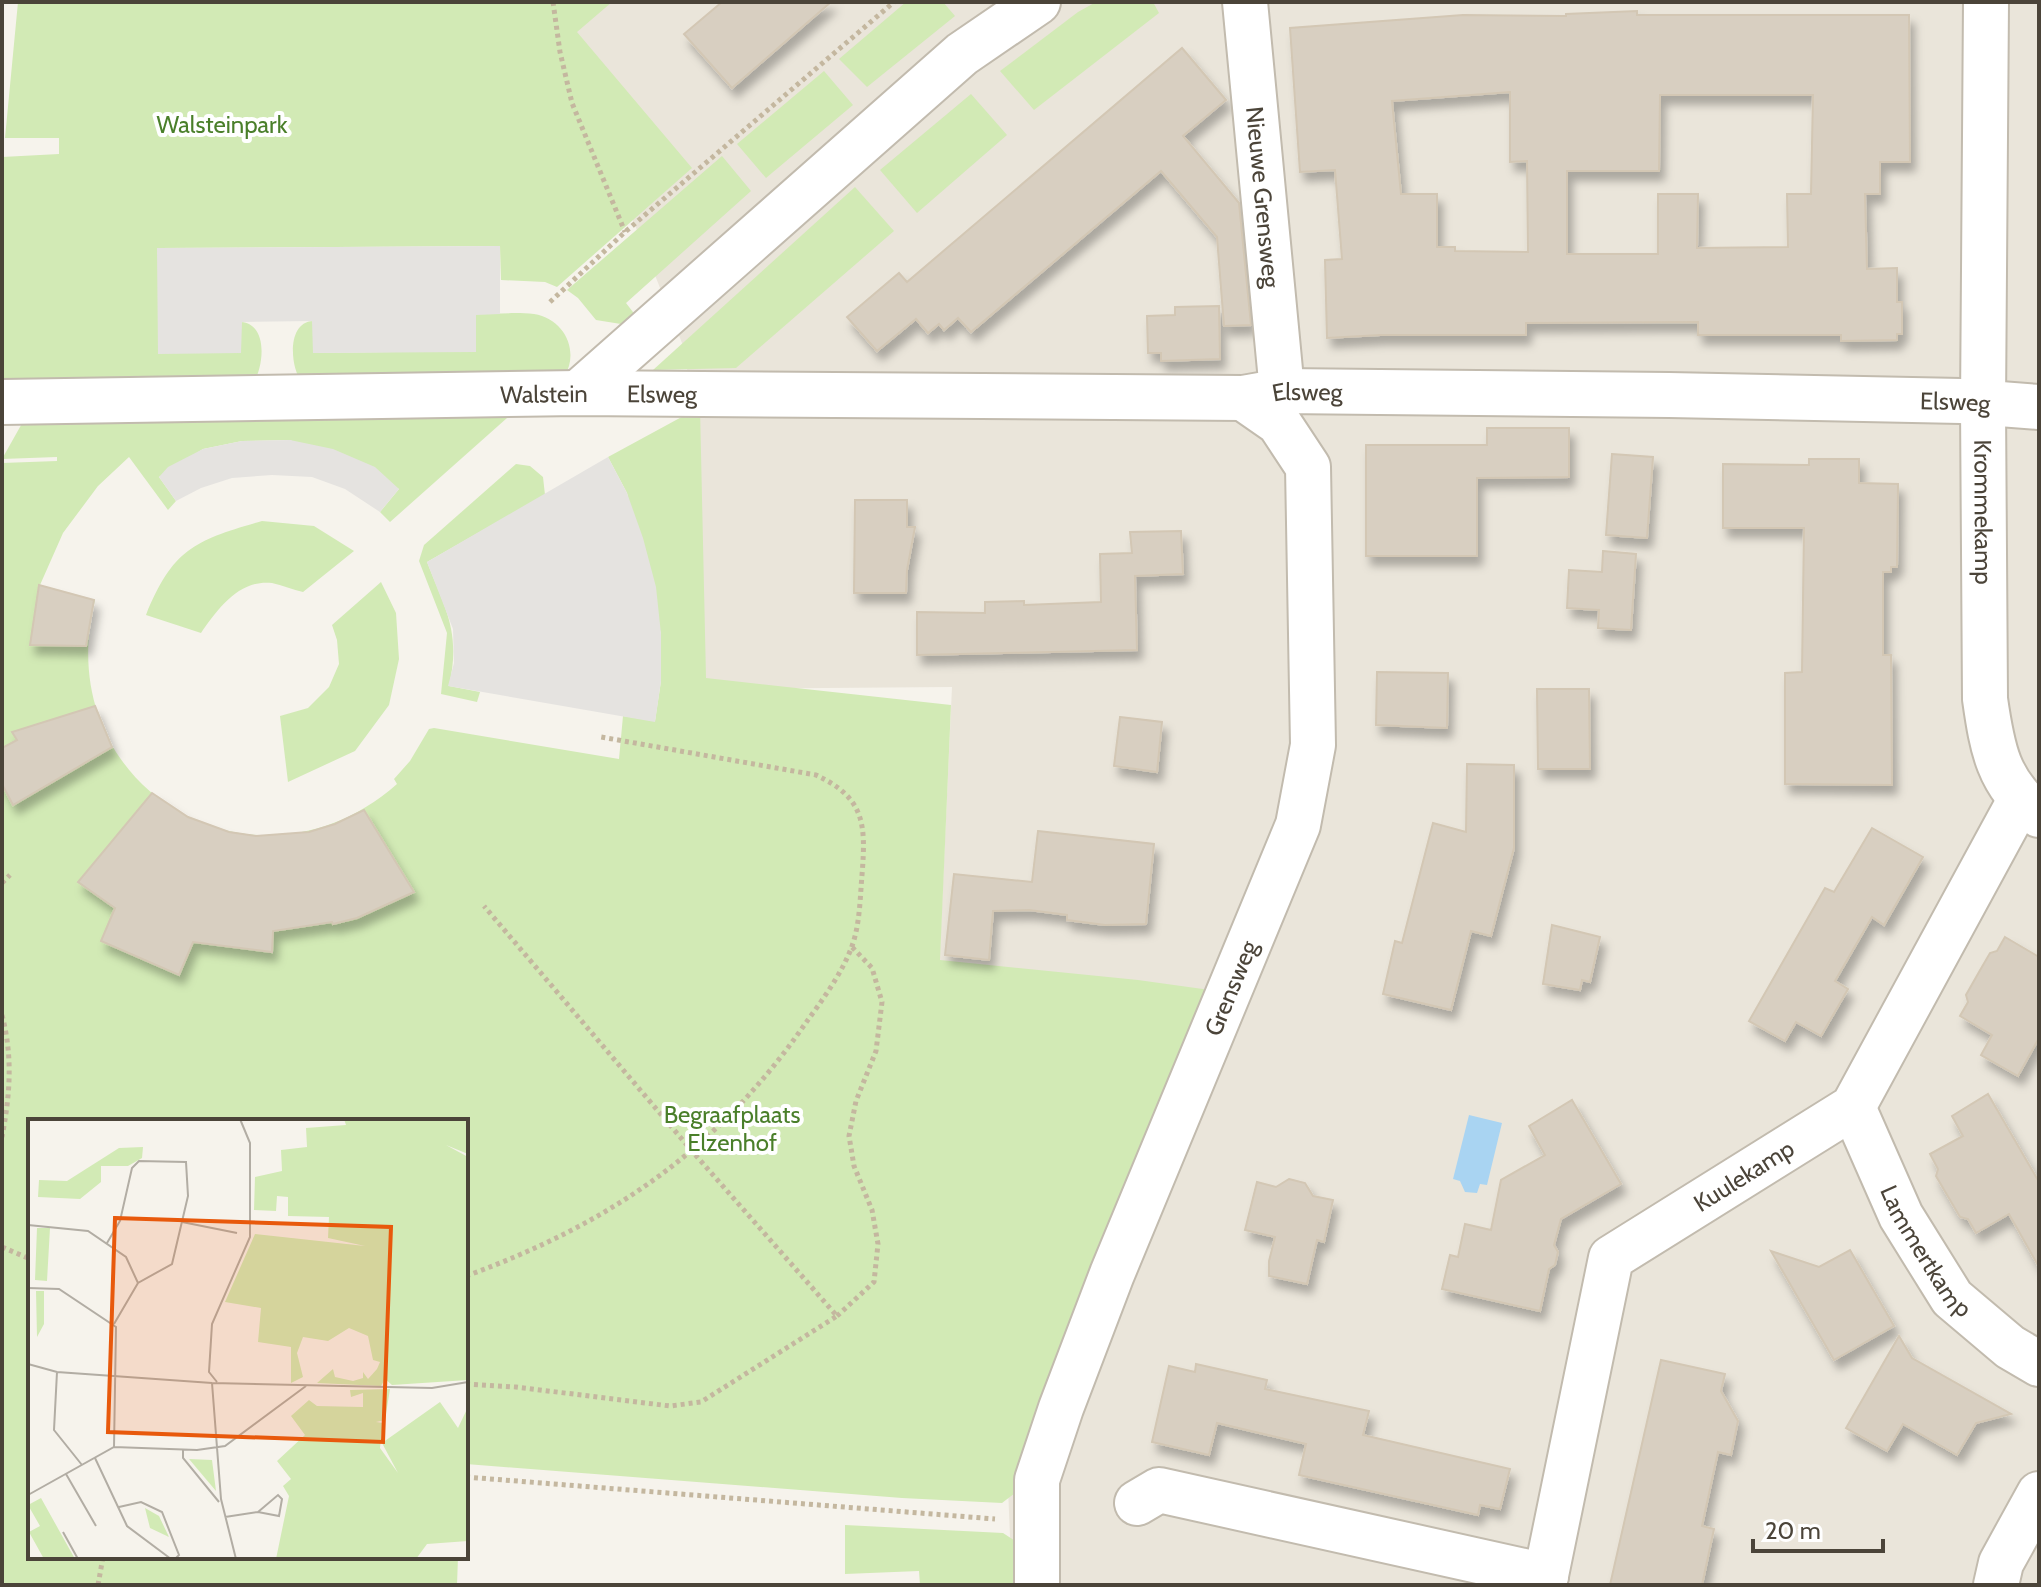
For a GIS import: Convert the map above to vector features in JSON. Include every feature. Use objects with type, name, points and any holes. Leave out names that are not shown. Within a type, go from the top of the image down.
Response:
[{"type":"street","name":"Walstein","points":[[2,402],[578,393],[962,54],[1038,2]]},
{"type":"street","name":"Nieuwe Grensweg","points":[[1245,2],[1263,394]]},
{"type":"street","name":"Krommekamp","points":[[1986,2],[1983,405],[1985,699],[1990,733],[2006,780],[2029,808]]},
{"type":"street","name":"Elsweg","points":[[578,393],[1684,395],[1961,401],[2039,407]]},
{"type":"street","name":"Grensweg","points":[[1037,1585],[1037,1480],[1112,1274],[1298,825],[1311,758],[1308,467],[1263,394]]},
{"type":"street","name":"Kuulekamp","points":[[1137,1503],[1159,1490],[1545,1580],[1611,1258],[1853,1107],[2029,808]]},
{"type":"street","name":"Lammertkamp","points":[[1853,1107],[1901,1216],[1952,1298],[2010,1347],[2039,1364]]},
{"type":"street","points":[[1996,1585],[2001,1563],[2039,1494]]},
{"type":"path","points":[[553,2],[572,103],[625,232]]},
{"type":"path","points":[[550,302],[625,232],[894,2]]},
{"type":"path","points":[[468,1275],[526,1254],[584,1225],[640,1192],[692,1151],[739,1107],[782,1057],[819,1004],[852,947],[859,910],[863,834],[860,815],[847,794],[816,775],[601,737]]},
{"type":"path","points":[[2,883],[10,875]]},
{"type":"path","points":[[484,906],[837,1316]]},
{"type":"path","points":[[468,1384],[670,1406],[701,1402],[837,1316],[874,1282],[878,1244],[872,1210],[854,1166],[849,1136],[856,1101],[876,1051],[882,1002],[872,968],[852,947]]},
{"type":"path","points":[[2,1015],[9,1043],[10,1098],[2,1137]]},
{"type":"path","points":[[2,1247],[28,1258]]},
{"type":"path","points":[[468,1477],[1036,1523]]},
{"type":"path","points":[[98,1585],[103,1559]]},
{"type":"shaded area","points":[[546,2],[2039,2],[2039,1585],[1012,1585],[1008,1488],[939,970],[952,687],[705,689],[686,353]]},
{"type":"shaded area","points":[[500,246],[500,314],[476,315],[476,352],[313,353],[312,321],[242,322],[241,353],[158,354],[157,248]]},
{"type":"shaded area","points":[[290,440],[333,449],[375,467],[399,489],[380,512],[345,489],[312,477],[272,475],[232,478],[201,488],[176,501],[159,477],[168,467],[203,449],[242,441]]},
{"type":"shaded area","points":[[608,457],[627,493],[656,587],[661,634],[661,681],[655,722],[448,686],[454,663],[453,629],[427,562]]},
{"type":"green space","name":"Walsteinpark","points":[[18,2],[612,2],[577,32],[692,168],[557,287],[545,282],[501,280],[500,246],[158,248],[241,353],[241,322],[250,324],[256,330],[260,337],[261,356],[254,382],[2,390],[2,157],[59,154],[59,138],[5,138]]},
{"type":"green space","points":[[906,2],[943,2],[955,16],[867,87],[839,59]]},
{"type":"green space","points":[[1096,2],[1153,2],[1159,13],[1034,110],[1000,71]]},
{"type":"green space","points":[[824,71],[853,105],[766,178],[737,144]]},
{"type":"green space","points":[[971,94],[1007,135],[917,213],[880,170]]},
{"type":"green space","points":[[722,156],[751,191],[626,303],[636,316],[621,324],[596,320],[567,290]]},
{"type":"green space","points":[[855,187],[894,231],[736,368],[653,370]]},
{"type":"green space","points":[[476,314],[534,314],[554,322],[570,347],[569,367],[564,377],[301,381],[297,374],[293,346],[295,336],[305,323],[313,321],[313,353],[476,351]]},
{"type":"green space","name":"Begraafplaats Elzenhof","points":[[700,407],[706,678],[951,705],[940,960],[1210,990],[1024,1486],[1002,1503],[468,1464],[468,1119],[28,1119],[28,1559],[458,1559],[457,1585],[2,1585],[2,463],[57,461],[57,457],[2,459],[29,411],[497,409],[507,418],[390,522],[380,512],[399,489],[290,440],[242,441],[203,449],[159,477],[176,501],[168,510],[129,457],[98,486],[63,533],[40,585],[95,600],[89,667],[102,725],[132,774],[175,809],[226,830],[283,835],[341,820],[397,784],[394,779],[410,761],[429,729],[619,759],[623,716],[655,721],[661,681],[661,634],[627,493],[608,457]]},
{"type":"green space","points":[[516,464],[530,466],[543,477],[545,495],[427,562],[450,622],[453,651],[449,686],[480,692],[477,702],[441,694],[447,633],[419,561],[424,545]]},
{"type":"green space","points":[[262,521],[314,526],[354,551],[303,592],[272,583],[260,583],[239,591],[222,606],[201,633],[146,615],[166,575],[189,550],[220,534]]},
{"type":"green space","points":[[381,582],[396,613],[399,659],[389,705],[355,751],[288,782],[280,716],[308,708],[329,687],[339,664],[332,625]]},
{"type":"green space","points":[[845,1525],[1003,1533],[1020,1544],[1026,1585],[920,1585],[919,1571],[845,1574]]},
{"type":"water","points":[[1469,1115],[1502,1123],[1487,1185],[1480,1184],[1477,1193],[1465,1192],[1460,1181],[1453,1179]]},
{"type":"building","points":[[722,2],[831,2],[732,88],[684,34]]},
{"type":"building","points":[[1637,11],[1637,15],[1909,15],[1910,162],[1880,162],[1880,194],[1865,194],[1867,269],[1897,268],[1897,302],[1902,302],[1902,334],[1897,334],[1897,340],[1841,341],[1841,335],[1698,335],[1698,322],[1526,323],[1526,335],[1327,338],[1325,260],[1342,259],[1335,170],[1300,172],[1290,28],[1463,15]],"holes":[[[1510,92],[1510,162],[1527,161],[1528,252],[1455,251],[1455,247],[1437,247],[1437,194],[1401,194],[1392,101]],[[1660,95],[1813,95],[1811,194],[1787,194],[1788,247],[1697,248],[1698,194],[1658,194],[1658,254],[1567,254],[1567,171],[1659,171]]]},
{"type":"building","points":[[1182,48],[1226,100],[1183,136],[1239,203],[1251,325],[1224,326],[1217,237],[1161,171],[971,332],[958,318],[944,330],[939,324],[928,333],[916,319],[877,351],[847,317],[899,273],[907,282]]},
{"type":"building","points":[[1219,306],[1220,359],[1161,361],[1161,353],[1148,353],[1147,316],[1175,315],[1175,307]]},
{"type":"building","points":[[1487,428],[1569,428],[1569,477],[1477,478],[1477,556],[1366,556],[1366,445],[1487,445]]},
{"type":"building","points":[[1612,454],[1653,457],[1647,538],[1606,535]]},
{"type":"building","points":[[1809,459],[1859,459],[1859,483],[1898,484],[1897,567],[1891,567],[1891,572],[1883,572],[1883,655],[1891,655],[1892,785],[1785,784],[1785,673],[1802,672],[1804,528],[1723,528],[1723,464],[1809,465]]},
{"type":"building","points":[[855,500],[907,500],[907,527],[915,527],[906,593],[854,593]]},
{"type":"building","points":[[1181,531],[1183,574],[1135,576],[1137,650],[917,655],[917,612],[985,613],[985,602],[1024,601],[1024,605],[1101,602],[1100,554],[1132,553],[1130,532]]},
{"type":"building","points":[[1603,551],[1636,554],[1631,630],[1598,628],[1599,610],[1567,608],[1569,570],[1602,572]]},
{"type":"building","points":[[39,585],[94,600],[86,646],[30,645]]},
{"type":"building","points":[[1377,672],[1448,673],[1447,728],[1376,725]]},
{"type":"building","points":[[1537,689],[1589,689],[1590,769],[1538,769]]},
{"type":"building","points":[[95,706],[112,747],[13,805],[2,784],[2,748],[17,740],[12,732]]},
{"type":"building","points":[[1120,717],[1162,722],[1157,772],[1114,766]]},
{"type":"building","points":[[1467,764],[1514,765],[1514,848],[1491,936],[1471,931],[1451,1010],[1383,994],[1395,941],[1402,943],[1433,823],[1466,832]]},
{"type":"building","points":[[152,793],[188,817],[229,832],[256,836],[309,832],[364,810],[414,892],[357,918],[273,931],[272,952],[193,942],[179,975],[101,941],[115,908],[78,882]]},
{"type":"building","points":[[1872,828],[1923,857],[1884,925],[1872,917],[1835,981],[1848,989],[1821,1036],[1796,1022],[1785,1041],[1749,1021],[1825,888],[1834,892]]},
{"type":"building","points":[[1038,831],[1154,844],[1146,924],[1105,925],[1067,920],[1067,915],[1029,910],[993,911],[989,960],[945,955],[954,874],[1032,882]]},
{"type":"building","points":[[1552,925],[1600,937],[1590,982],[1582,980],[1580,990],[1543,984]]},
{"type":"building","points":[[2005,937],[2039,957],[2039,1038],[2018,1076],[1981,1055],[1992,1035],[1960,1016],[1968,1002],[1966,995],[1979,972],[1990,953],[1997,951]]},
{"type":"building","points":[[1988,1094],[2039,1182],[2039,1267],[2009,1214],[1976,1233],[1968,1219],[1960,1217],[1936,1176],[1938,1169],[1930,1154],[1963,1136],[1952,1116]]},
{"type":"building","points":[[1572,1100],[1621,1184],[1561,1219],[1554,1245],[1558,1252],[1555,1265],[1549,1269],[1540,1311],[1442,1289],[1450,1255],[1458,1257],[1465,1224],[1491,1230],[1501,1180],[1545,1155],[1529,1126]]},
{"type":"building","points":[[1289,1179],[1305,1183],[1313,1196],[1333,1200],[1324,1242],[1317,1240],[1307,1284],[1269,1276],[1275,1237],[1245,1230],[1257,1182],[1276,1187]]},
{"type":"building","points":[[1850,1250],[1894,1326],[1834,1360],[1771,1251],[1819,1267]]},
{"type":"building","points":[[1899,1336],[1912,1358],[2011,1414],[1976,1423],[1957,1455],[1903,1424],[1887,1451],[1846,1428]]},
{"type":"building","points":[[1661,1360],[1725,1374],[1721,1391],[1738,1421],[1731,1455],[1718,1452],[1702,1526],[1714,1529],[1702,1585],[1610,1585]]},
{"type":"building","points":[[1196,1364],[1267,1380],[1265,1389],[1369,1411],[1363,1435],[1510,1469],[1500,1509],[1480,1505],[1478,1515],[1299,1475],[1306,1444],[1217,1423],[1209,1455],[1152,1442],[1169,1366],[1195,1372]]}]
